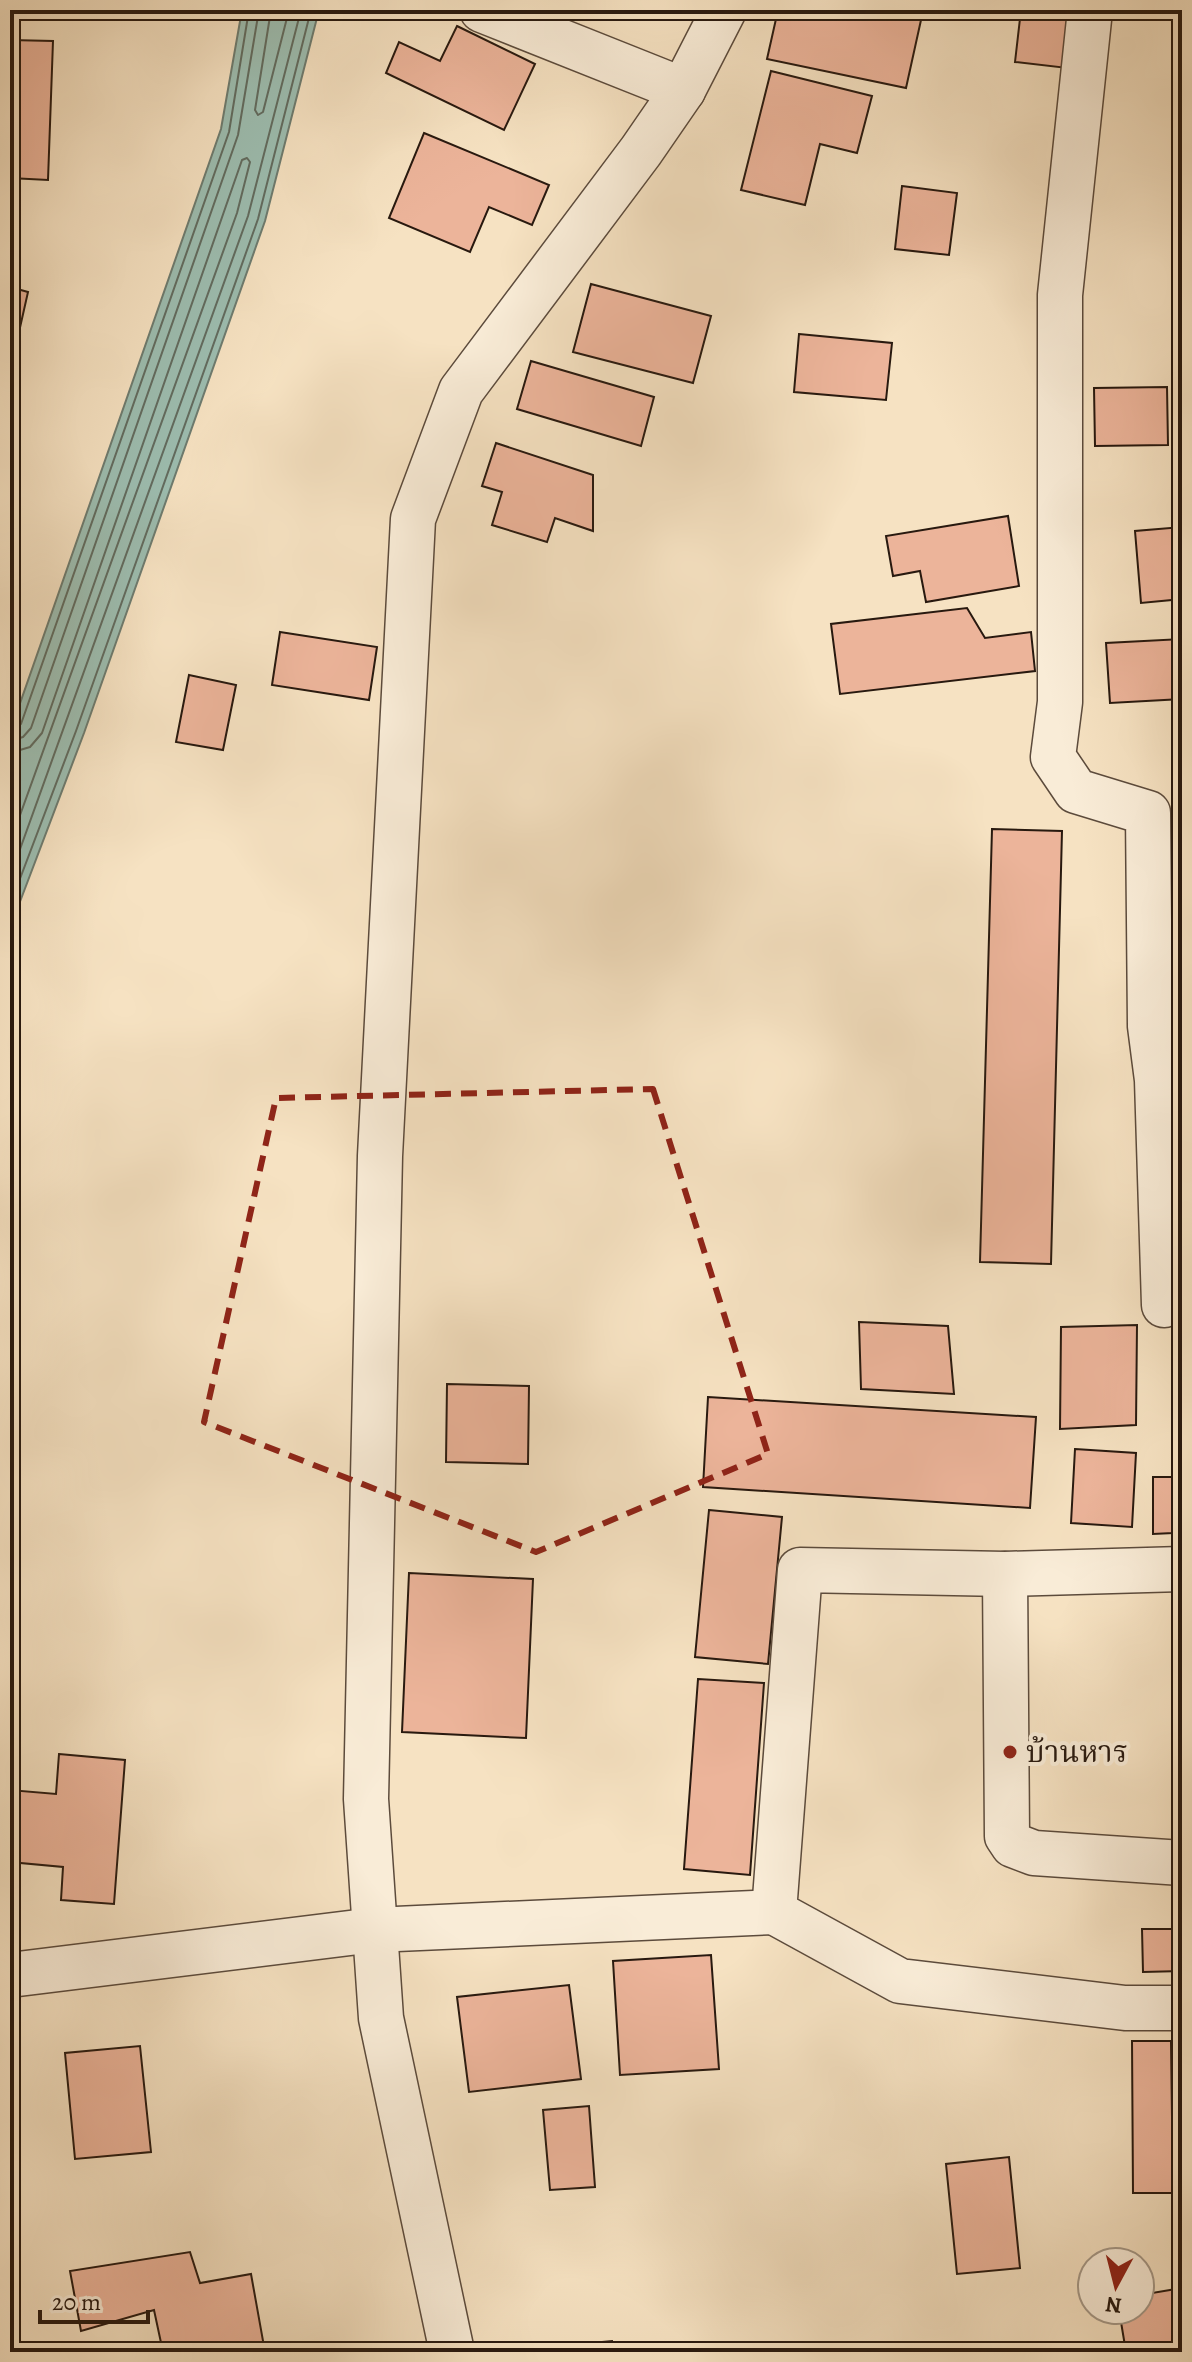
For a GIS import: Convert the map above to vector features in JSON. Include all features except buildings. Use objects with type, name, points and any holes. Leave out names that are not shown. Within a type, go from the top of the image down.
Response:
[{"type":"street","points":[[482,10],[683,90]]},
{"type":"street","points":[[452,2352],[381,2018],[366,1799],[380,1156],[413,519],[461,391],[641,151],[683,90],[724,10]]},
{"type":"street","points":[[1090,10],[1060,295],[1060,702],[1053,757],[1076,791],[1148,813],[1150,1026],[1157,1080],[1164,1305]]},
{"type":"street","points":[[774,1912],[800,1570],[1005,1574],[1182,1569]]},
{"type":"street","points":[[1005,1574],[1007,1836],[1013,1845],[1034,1853],[1182,1863]]},
{"type":"street","points":[[10,1975],[374,1930],[774,1912],[900,1981],[1125,2008],[1182,2008]]},
{"type":"highlighted area","points":[[653,1089],[768,1454],[536,1552],[204,1422],[276,1098]]},
{"type":"water","points":[[242,10],[319,10],[265,221],[84,733],[10,928],[10,732],[221,129]]},
{"type":"place","name":"บ้านหาร","points":[[1010,1752]]}]
